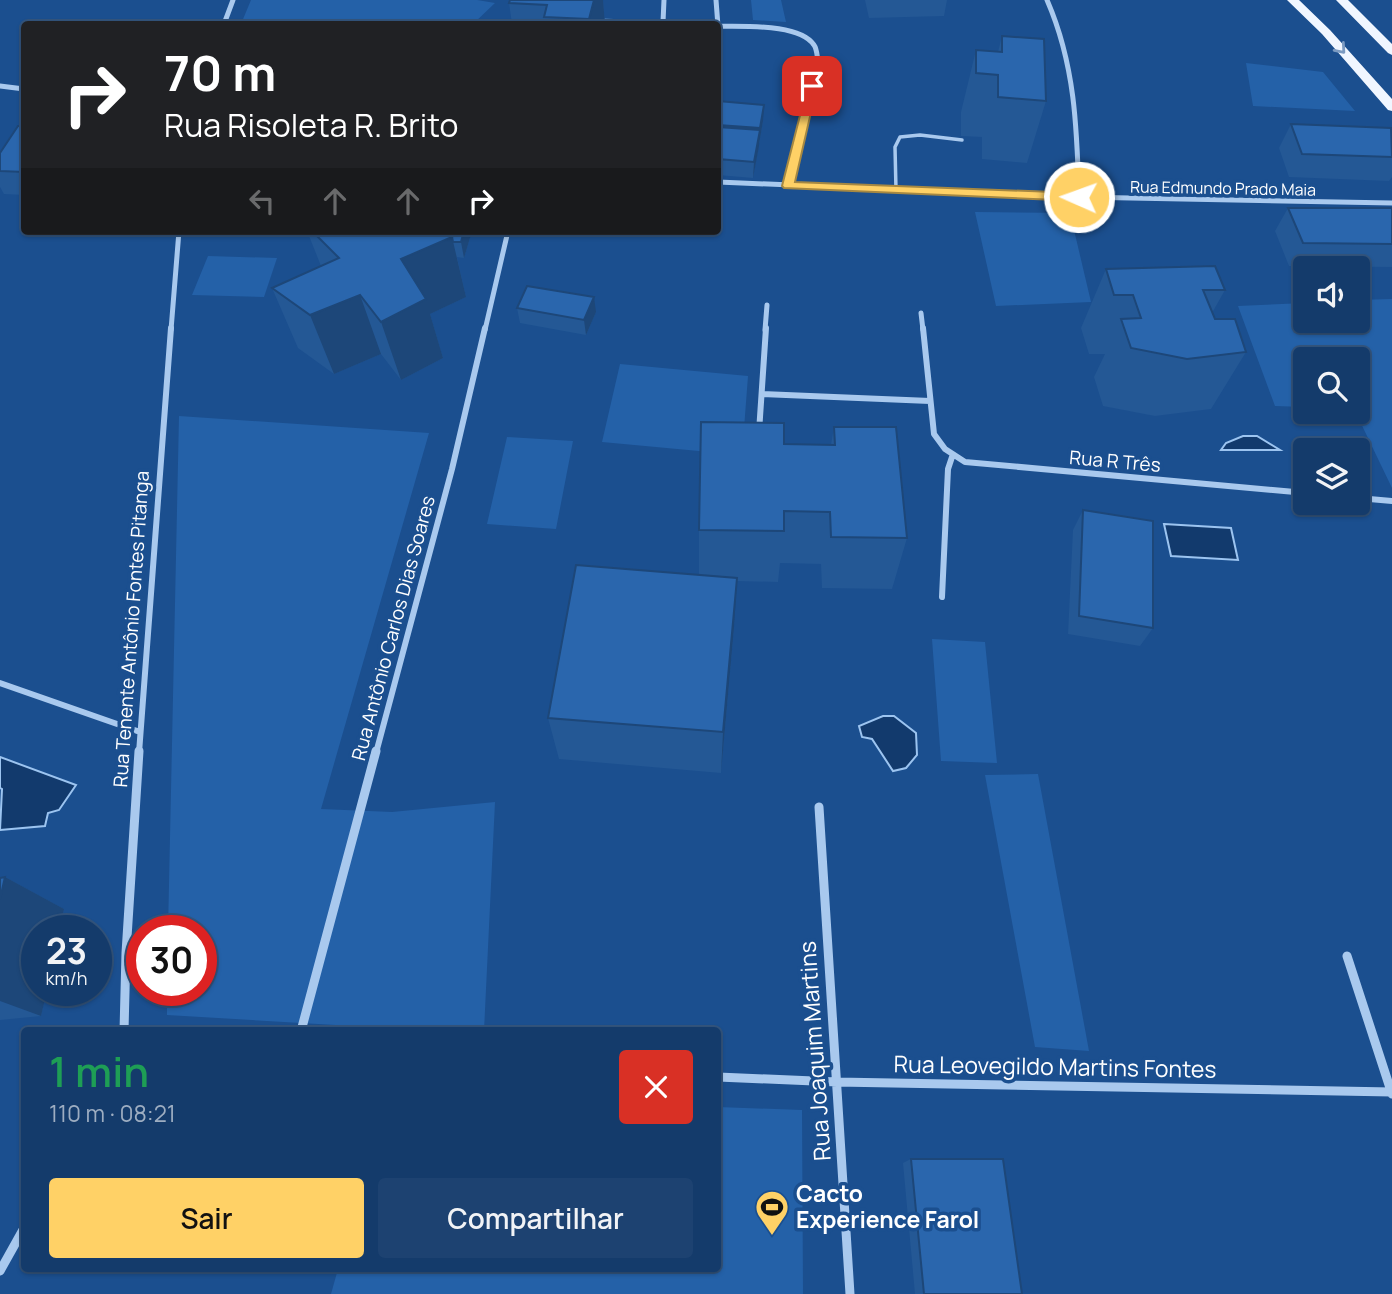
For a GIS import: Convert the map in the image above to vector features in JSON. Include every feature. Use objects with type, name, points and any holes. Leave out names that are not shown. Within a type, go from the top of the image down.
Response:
[{"type":"main road","points":[[1293,0],[1326,32],[1392,107]]},
{"type":"main road","points":[[1342,0],[1392,51]]},
{"type":"street","points":[[226,21],[233,0]]},
{"type":"street","points":[[663,21],[664,0]]},
{"type":"street","points":[[716,0],[718,21]]},
{"type":"street","points":[[1048,0],[1065,38],[1073,70],[1079,197]]},
{"type":"street","points":[[721,26],[787,30],[804,36],[815,46],[818,61],[788,186]]},
{"type":"street","points":[[0,86],[21,89]]},
{"type":"street","name":"Rua Edmundo Prado Maia","points":[[721,182],[1079,197],[1392,203]]},
{"type":"street","name":"Rua Tenente Antônio Fontes Pitanga","points":[[124,1027],[140,732],[178,235]]},
{"type":"street","name":"Rua Antônio Carlos Dias Soares","points":[[303,1027],[452,469],[507,235]]},
{"type":"street","points":[[759,442],[767,305]]},
{"type":"street","points":[[921,313],[934,434],[941,447],[952,457],[948,469],[942,597]]},
{"type":"street","points":[[762,394],[930,401]]},
{"type":"street","name":"Rua R Três","points":[[952,457],[971,465],[1293,492]]},
{"type":"street","points":[[1370,499],[1392,500]]},
{"type":"street","points":[[0,684],[140,732]]},
{"type":"street","name":"Rua Joaquim Martins","points":[[819,807],[850,1294]]},
{"type":"street","points":[[1347,957],[1392,1093]]},
{"type":"street","name":"Rua Leovegildo Martins Fontes","points":[[721,1077],[836,1082],[1392,1093]]},
{"type":"street","points":[[0,1271],[21,1233]]},
{"type":"lane","points":[[895,190],[895,147],[900,137],[920,135],[962,140]]},
{"type":"shaded area","points":[[251,0],[477,0],[495,3],[476,21],[242,21]]},
{"type":"shaded area","points":[[751,0],[781,0],[786,22],[753,20]]},
{"type":"shaded area","points":[[1246,63],[1323,72],[1355,111],[1253,106]]},
{"type":"shaded area","points":[[975,212],[1070,213],[1091,302],[996,306]]},
{"type":"shaded area","points":[[208,256],[277,258],[264,297],[192,295]]},
{"type":"shaded area","points":[[1392,299],[1392,488],[1361,424],[1370,424],[1370,347],[1293,347],[1293,407],[1275,406],[1238,306],[1293,304],[1293,333],[1370,333],[1370,300]]},
{"type":"shaded area","points":[[620,364],[748,376],[742,455],[602,442]]},
{"type":"shaded area","points":[[179,416],[429,433],[321,809],[392,812],[495,802],[484,1027],[370,1027],[167,1015],[167,1006],[217,1006],[217,915],[168,915]]},
{"type":"shaded area","points":[[1243,436],[1257,436],[1280,450],[1221,450],[1226,443]]},
{"type":"shaded area","points":[[507,437],[573,441],[556,529],[487,524]]},
{"type":"shaded area","points":[[1164,524],[1231,528],[1238,560],[1171,556]]},
{"type":"shaded area","points":[[932,639],[985,642],[997,763],[941,761]]},
{"type":"shaded area","points":[[883,716],[894,716],[916,733],[917,755],[906,768],[893,771],[872,739],[862,737],[859,726]]},
{"type":"shaded area","points":[[0,757],[76,785],[59,810],[48,813],[45,826],[0,830]]},
{"type":"shaded area","points":[[1038,774],[1089,1051],[1035,1047],[985,775]]},
{"type":"shaded area","points":[[721,1107],[802,1110],[803,1294],[331,1294],[337,1272],[721,1272]]},
{"type":"building","points":[[510,0],[594,0],[589,19],[544,17],[547,5],[509,3]]},
{"type":"building","points":[[1002,36],[1044,39],[1046,101],[998,97],[998,75],[976,73],[976,50],[1002,52]]},
{"type":"building","points":[[721,101],[764,105],[760,128],[721,125]]},
{"type":"building","points":[[1291,124],[1391,128],[1392,157],[1302,154]]},
{"type":"building","points":[[18,126],[21,126],[21,172],[0,171],[0,153]]},
{"type":"building","points":[[721,127],[760,130],[754,162],[721,159]]},
{"type":"building","points":[[1288,208],[1392,208],[1392,244],[1303,243]]},
{"type":"building","points":[[316,235],[452,237],[401,259],[426,299],[381,322],[360,295],[310,315],[272,288],[339,258]]},
{"type":"building","points":[[451,235],[463,235],[461,242],[453,242]]},
{"type":"building","points":[[1215,266],[1225,290],[1203,290],[1215,319],[1235,319],[1246,352],[1187,359],[1131,348],[1121,319],[1141,318],[1133,295],[1114,295],[1106,269]]},
{"type":"building","points":[[527,286],[594,297],[584,320],[517,308]]},
{"type":"building","points":[[701,422],[784,423],[784,444],[835,445],[834,427],[896,427],[907,538],[831,537],[830,512],[784,511],[784,531],[699,530]]},
{"type":"building","points":[[1083,510],[1153,521],[1153,628],[1079,616]]},
{"type":"building","points":[[576,565],[737,578],[723,732],[548,718]]},
{"type":"building","points":[[5,877],[0,899],[0,878]]},
{"type":"building","points":[[911,1159],[1003,1159],[1022,1294],[924,1294]]},
{"type":"place","name":"Cacto Experience Farol","points":[[772,1237]]},
{"type":"route","points":[[812,86],[788,186],[1079,197]]}]
